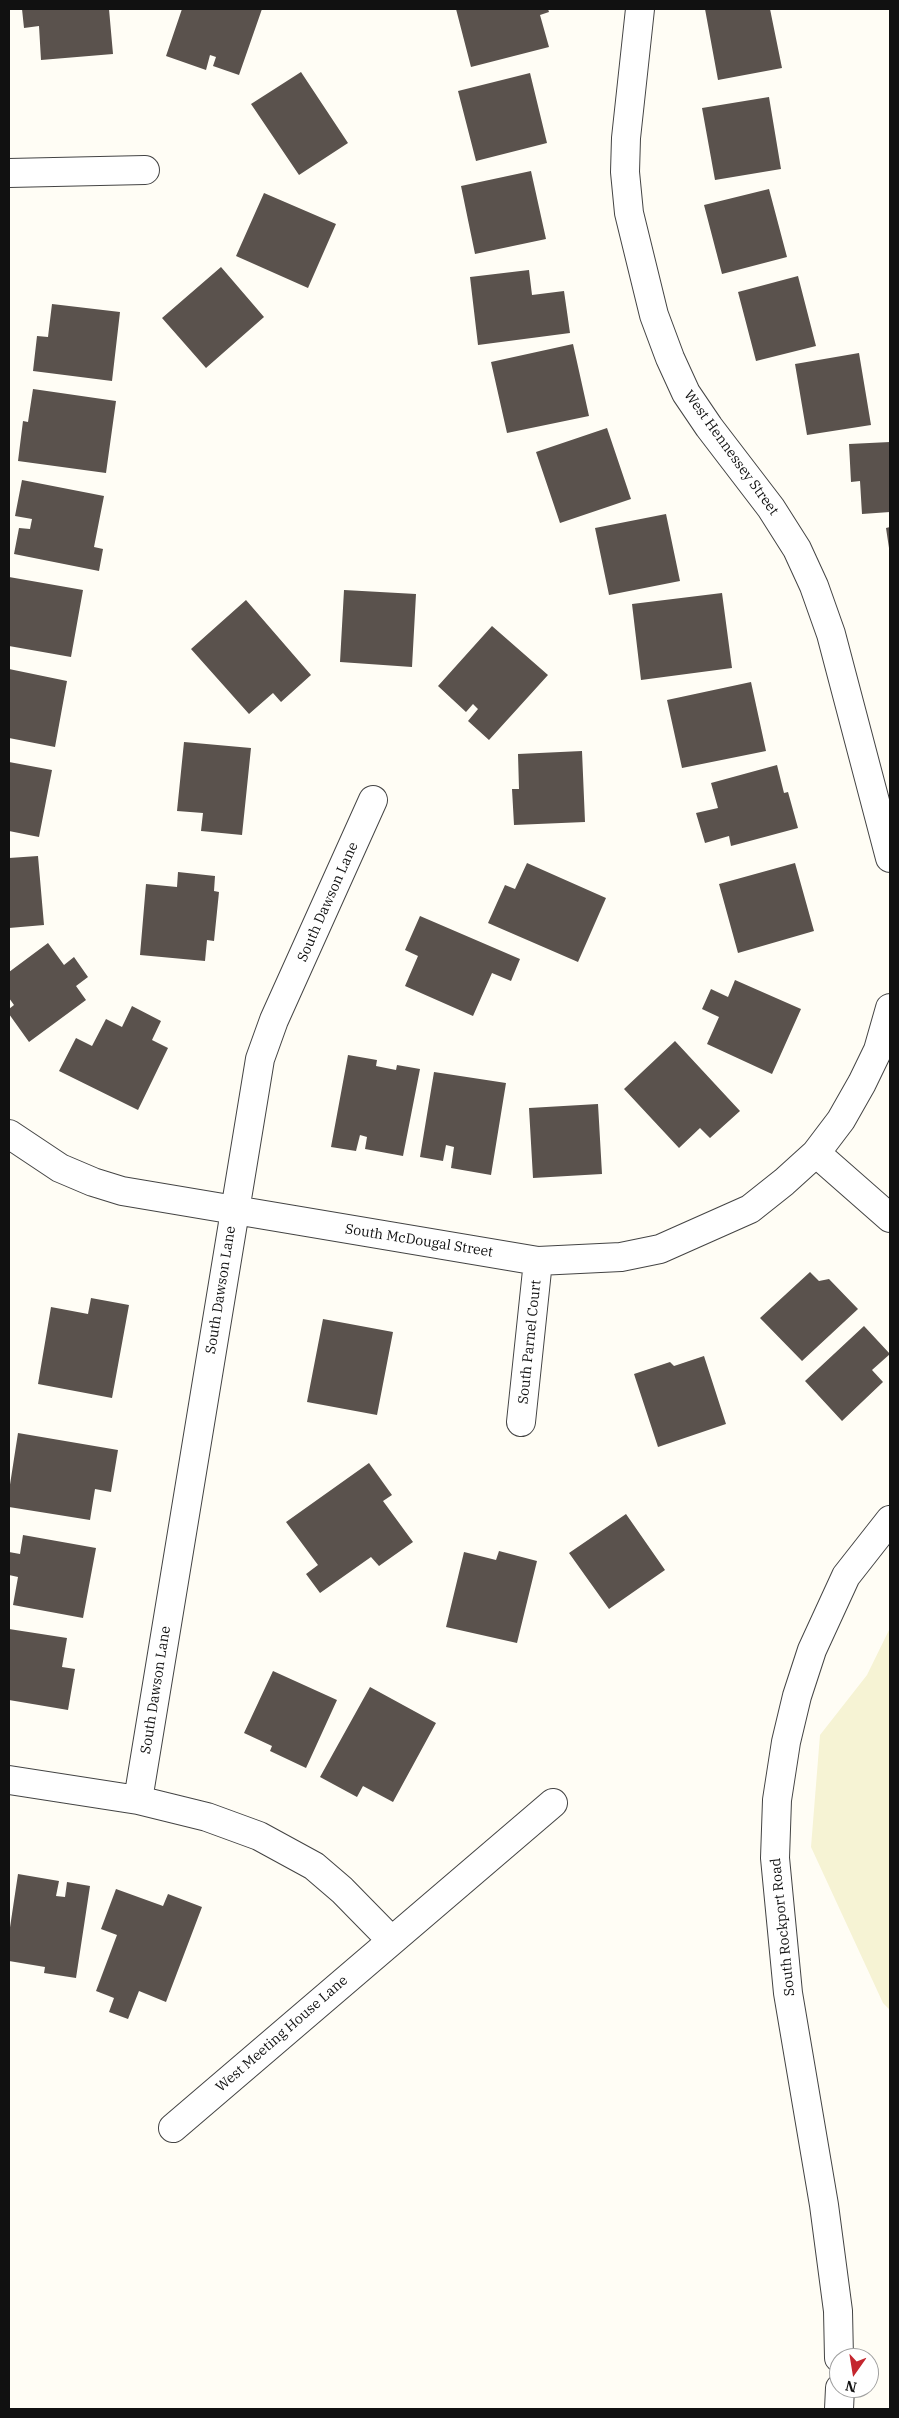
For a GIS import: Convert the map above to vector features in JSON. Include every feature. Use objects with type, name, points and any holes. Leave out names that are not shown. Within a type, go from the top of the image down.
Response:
[{"type":"street","name":"West Hennessey Street","points":[[640,9],[626,138],[625,172],[629,213],[654,315],[670,358],[686,393],[708,427],[771,508],[797,549],[814,586],[831,634],[890,858]]},
{"type":"street","points":[[9,172],[145,170]]},
{"type":"street","name":"South Dawson Lane","points":[[138,1800],[260,1059],[274,1020],[374,800]]},
{"type":"street","points":[[890,1008],[878,1050],[862,1083],[841,1120],[816,1153],[890,1218]]},
{"type":"street","name":"South McDougal Street","points":[[9,1134],[60,1168],[122,1192],[538,1261],[621,1257],[660,1249],[750,1209],[816,1153]]},
{"type":"street","name":"South Parnel Court","points":[[521,1422],[538,1261]]},
{"type":"street","name":"South Rockport Road","points":[[839,2348],[838,2311],[824,2205],[788,1993],[775,1858],[777,1800],[786,1742],[797,1696],[812,1650],[846,1576],[890,1520]]},
{"type":"street","points":[[9,1780],[138,1800],[207,1817],[259,1836],[314,1866],[342,1890],[391,1940]]},
{"type":"street","name":"West Meeting House Lane","points":[[173,2128],[553,1803]]},
{"type":"shaded area","points":[[890,1628],[890,2010],[883,2003],[811,1847],[820,1735],[867,1675]]},
{"type":"building","points":[[22,9],[109,9],[113,54],[41,60],[39,26],[24,28]]},
{"type":"building","points":[[182,9],[262,9],[239,75],[213,66],[216,57],[210,55],[206,70],[166,56]]},
{"type":"building","points":[[456,9],[548,9],[549,12],[540,15],[549,47],[471,67]]},
{"type":"building","points":[[705,9],[770,9],[782,68],[718,80]]},
{"type":"building","points":[[301,72],[348,143],[299,175],[251,104]]},
{"type":"building","points":[[530,73],[547,143],[476,161],[458,91]]},
{"type":"building","points":[[769,97],[781,169],[715,180],[702,108]]},
{"type":"building","points":[[531,171],[546,239],[475,254],[461,186]]},
{"type":"building","points":[[769,189],[787,257],[722,274],[704,205]]},
{"type":"building","points":[[264,193],[336,224],[308,288],[236,256]]},
{"type":"building","points":[[221,267],[264,317],[206,368],[162,318]]},
{"type":"building","points":[[529,270],[532,295],[564,291],[570,333],[478,345],[470,277]]},
{"type":"building","points":[[798,276],[816,346],[756,361],[738,292]]},
{"type":"building","points":[[52,304],[120,312],[112,381],[33,371],[37,336],[48,337]]},
{"type":"building","points":[[573,344],[589,416],[507,433],[491,362]]},
{"type":"building","points":[[859,353],[871,425],[807,435],[795,364]]},
{"type":"building","points":[[33,389],[116,401],[106,473],[18,461],[23,421],[28,422]]},
{"type":"building","points":[[607,428],[631,499],[560,523],[536,452]]},
{"type":"building","points":[[890,442],[890,512],[862,514],[860,481],[851,482],[849,444]]},
{"type":"building","points":[[22,480],[104,496],[94,547],[103,549],[99,571],[14,554],[19,528],[30,529],[32,519],[15,516]]},
{"type":"building","points":[[666,514],[680,581],[609,595],[595,528]]},
{"type":"building","points":[[890,527],[890,548],[889,548],[886,528]]},
{"type":"building","points":[[9,577],[83,590],[71,657],[9,646]]},
{"type":"building","points":[[344,590],[416,594],[412,667],[340,662]]},
{"type":"building","points":[[722,593],[732,668],[641,680],[632,604]]},
{"type":"building","points":[[246,600],[311,675],[281,702],[273,693],[249,714],[191,649]]},
{"type":"building","points":[[492,626],[548,675],[489,740],[468,721],[478,709],[473,704],[466,712],[438,686]]},
{"type":"building","points":[[9,669],[67,681],[55,747],[9,738]]},
{"type":"building","points":[[751,682],[766,751],[682,768],[667,700]]},
{"type":"building","points":[[184,742],[251,748],[242,835],[201,831],[203,813],[177,811]]},
{"type":"building","points":[[582,751],[585,822],[514,825],[512,789],[519,789],[518,754]]},
{"type":"building","points":[[9,762],[52,770],[39,837],[9,831]]},
{"type":"building","points":[[777,765],[784,793],[788,792],[798,828],[731,846],[729,836],[705,843],[696,813],[718,808],[711,783]]},
{"type":"building","points":[[38,856],[44,925],[9,928],[9,858]]},
{"type":"building","points":[[527,863],[606,898],[578,962],[488,923],[505,885],[515,889]]},
{"type":"building","points":[[795,863],[814,931],[738,953],[719,884]]},
{"type":"building","points":[[178,872],[215,876],[214,891],[219,892],[214,941],[207,940],[205,961],[140,955],[146,884],[177,887]]},
{"type":"building","points":[[420,916],[520,959],[511,981],[492,973],[473,1016],[405,986],[418,956],[405,950]]},
{"type":"building","points":[[48,943],[64,965],[74,957],[88,977],[76,986],[86,1000],[29,1042],[9,1014],[9,1009],[14,1005],[9,998],[9,972]]},
{"type":"building","points":[[735,980],[801,1009],[772,1074],[707,1044],[719,1017],[702,1009],[711,989],[728,997]]},
{"type":"building","points":[[132,1006],[161,1021],[152,1040],[168,1048],[138,1110],[59,1071],[76,1038],[92,1046],[106,1019],[122,1027]]},
{"type":"building","points":[[675,1041],[740,1111],[710,1138],[700,1128],[679,1148],[624,1089]]},
{"type":"building","points":[[348,1055],[377,1060],[376,1066],[396,1070],[397,1065],[420,1069],[403,1156],[365,1149],[367,1137],[360,1135],[356,1151],[331,1147]]},
{"type":"building","points":[[434,1072],[506,1083],[491,1175],[451,1168],[454,1147],[446,1145],[443,1161],[420,1157]]},
{"type":"building","points":[[598,1104],[602,1174],[533,1178],[529,1108]]},
{"type":"building","points":[[810,1272],[819,1281],[829,1279],[858,1309],[802,1361],[760,1318]]},
{"type":"building","points":[[91,1298],[129,1305],[112,1398],[38,1384],[51,1307],[88,1314]]},
{"type":"building","points":[[323,1319],[393,1332],[377,1415],[307,1402]]},
{"type":"building","points":[[864,1326],[890,1354],[872,1370],[883,1382],[842,1421],[805,1381]]},
{"type":"building","points":[[704,1356],[726,1424],[658,1447],[634,1374],[670,1362],[674,1366]]},
{"type":"building","points":[[18,1433],[118,1450],[111,1492],[95,1489],[90,1520],[9,1507],[9,1491]]},
{"type":"building","points":[[369,1463],[392,1495],[383,1501],[413,1542],[379,1566],[371,1557],[320,1593],[306,1574],[318,1565],[286,1522]]},
{"type":"building","points":[[626,1514],[665,1570],[609,1609],[569,1553]]},
{"type":"building","points":[[23,1535],[96,1548],[83,1618],[13,1605],[18,1577],[9,1575],[9,1552],[20,1554]]},
{"type":"building","points":[[499,1551],[537,1561],[517,1643],[446,1627],[464,1552],[496,1560]]},
{"type":"building","points":[[9,1629],[67,1638],[62,1667],[75,1669],[68,1710],[9,1700]]},
{"type":"building","points":[[273,1671],[337,1700],[306,1768],[270,1751],[272,1746],[244,1733]]},
{"type":"building","points":[[370,1687],[436,1723],[393,1802],[363,1786],[357,1797],[320,1777]]},
{"type":"building","points":[[18,1874],[59,1881],[56,1896],[65,1897],[67,1882],[90,1886],[76,1978],[44,1973],[45,1967],[9,1961],[9,1934]]},
{"type":"building","points":[[116,1889],[163,1906],[168,1894],[202,1907],[166,2002],[139,1991],[128,2019],[109,2012],[114,1998],[96,1991],[117,1935],[101,1929]]}]
